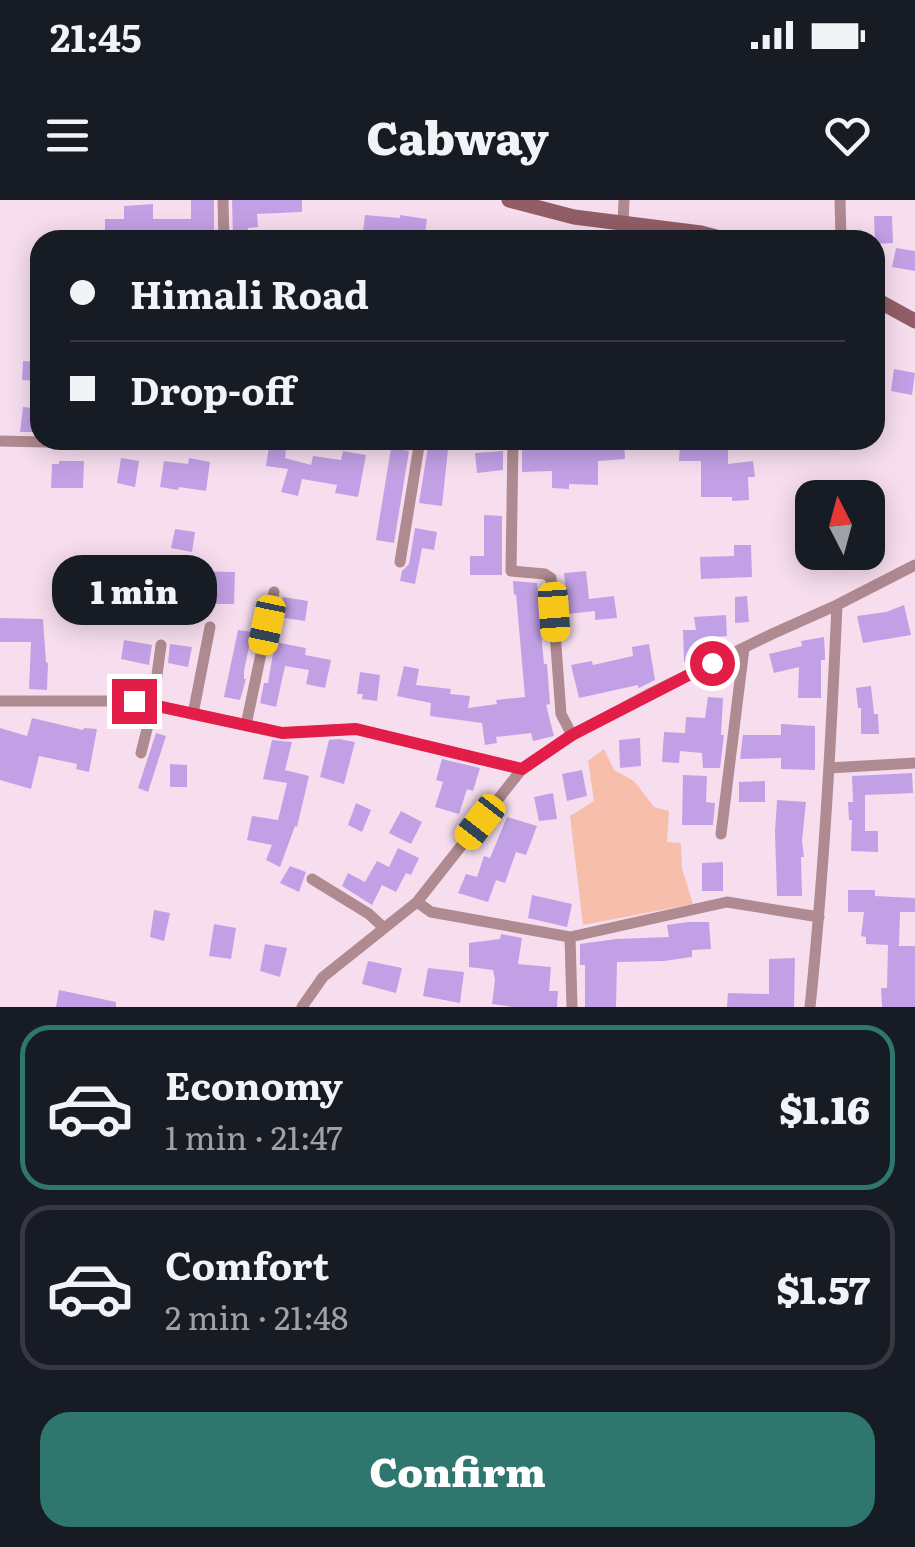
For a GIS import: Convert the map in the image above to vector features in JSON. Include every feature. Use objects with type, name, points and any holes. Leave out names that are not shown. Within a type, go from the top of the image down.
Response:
[{"type":"main road","points":[[509,200],[574,217],[666,230]]},
{"type":"main road","points":[[885,305],[915,322]]},
{"type":"street","points":[[223,200],[224,230]]},
{"type":"street","points":[[623,225],[624,200]]},
{"type":"street","points":[[840,200],[841,230]]},
{"type":"street","points":[[0,441],[30,442]]},
{"type":"street","points":[[400,562],[418,450]]},
{"type":"street","points":[[513,450],[511,571],[546,574],[551,578],[561,714],[572,735]]},
{"type":"street","points":[[302,1007],[323,977],[417,902],[522,769],[572,735],[915,565]]},
{"type":"street","points":[[246,725],[274,592]]},
{"type":"street","points":[[810,1007],[830,768],[837,605]]},
{"type":"street","points":[[193,714],[210,628]]},
{"type":"street","points":[[142,753],[161,645]]},
{"type":"street","points":[[721,834],[744,648]]},
{"type":"street","points":[[0,701],[134,701],[282,733],[356,729],[522,769]]},
{"type":"street","points":[[830,768],[915,763]]},
{"type":"street","points":[[312,879],[369,914],[384,928]]},
{"type":"street","points":[[417,902],[431,912],[570,937],[727,902],[819,917]]},
{"type":"street","points":[[570,937],[572,1007]]},
{"type":"shaded area","points":[[604,749],[614,770],[634,781],[654,807],[669,811],[667,842],[681,843],[682,868],[693,904],[583,925],[570,816],[594,801],[588,761]]},
{"type":"building","points":[[191,200],[214,200],[214,230],[105,230],[105,219],[124,219],[124,206],[153,204],[153,219],[191,219]]},
{"type":"building","points":[[232,200],[302,200],[302,212],[257,214],[258,227],[233,230]]},
{"type":"building","points":[[365,215],[427,219],[425,230],[363,230]]},
{"type":"building","points":[[874,216],[892,216],[893,243],[885,243],[885,230],[874,230]]},
{"type":"building","points":[[896,248],[915,251],[915,271],[892,267]]},
{"type":"building","points":[[23,361],[30,361],[30,380],[22,380]]},
{"type":"building","points":[[894,369],[915,373],[912,395],[891,391]]},
{"type":"building","points":[[23,407],[30,408],[30,432],[20,432]]},
{"type":"building","points":[[268,450],[286,450],[285,458],[311,465],[313,456],[341,460],[343,451],[366,455],[358,497],[335,493],[337,485],[302,479],[298,496],[281,492],[288,469],[266,466]]},
{"type":"building","points":[[391,450],[409,451],[394,543],[376,540]]},
{"type":"building","points":[[427,450],[448,450],[442,506],[419,503]]},
{"type":"building","points":[[522,450],[625,450],[625,459],[598,461],[598,485],[552,488],[552,471],[522,472]]},
{"type":"building","points":[[680,450],[728,450],[728,464],[753,461],[755,477],[748,477],[749,500],[701,497],[701,461],[679,461]]},
{"type":"building","points":[[503,451],[503,470],[477,473],[475,453]]},
{"type":"building","points":[[121,458],[139,461],[135,487],[117,483]]},
{"type":"building","points":[[189,458],[210,462],[206,491],[160,487],[164,461],[188,464]]},
{"type":"building","points":[[84,461],[83,488],[51,488],[52,464]]},
{"type":"building","points":[[484,515],[502,516],[502,575],[470,575],[470,556],[484,556]]},
{"type":"building","points":[[415,528],[437,532],[434,550],[422,548],[415,584],[400,581],[409,564]]},
{"type":"building","points":[[175,529],[195,532],[192,552],[171,548]]},
{"type":"building","points":[[734,545],[751,545],[752,577],[701,579],[700,557],[734,556]]},
{"type":"building","points":[[182,571],[235,572],[234,604],[214,604],[215,589],[181,589]]},
{"type":"building","points":[[586,571],[589,599],[614,596],[617,618],[595,620],[595,611],[568,614],[564,573]]},
{"type":"building","points":[[513,581],[537,583],[538,596],[543,596],[546,632],[541,632],[550,704],[546,705],[554,736],[533,741],[531,733],[496,737],[497,743],[485,745],[482,723],[430,716],[431,703],[397,696],[404,666],[419,669],[416,685],[451,689],[450,694],[470,696],[468,708],[525,697]]},
{"type":"building","points":[[111,588],[140,590],[139,611],[110,609]]},
{"type":"building","points":[[747,596],[749,622],[735,623],[735,597]]},
{"type":"building","points":[[283,597],[308,601],[305,621],[278,617]]},
{"type":"building","points":[[904,605],[911,635],[863,643],[857,616]]},
{"type":"building","points":[[726,615],[727,636],[706,638],[706,644],[697,644],[698,660],[684,662],[683,630],[696,630],[694,617]]},
{"type":"building","points":[[0,618],[43,619],[47,690],[29,689],[31,642],[0,642]]},
{"type":"building","points":[[238,630],[252,632],[240,700],[224,697]]},
{"type":"building","points":[[824,637],[821,698],[798,698],[799,667],[774,673],[769,654]]},
{"type":"building","points":[[124,640],[152,645],[149,665],[121,659]]},
{"type":"building","points":[[275,642],[306,648],[305,655],[331,660],[325,688],[306,684],[309,670],[285,666],[276,707],[260,703]]},
{"type":"building","points":[[170,644],[192,647],[188,667],[168,663]]},
{"type":"building","points":[[649,644],[655,680],[638,688],[579,698],[571,665],[592,661],[593,665],[633,656],[632,647]]},
{"type":"building","points":[[360,672],[380,675],[377,701],[362,699],[363,694],[357,694]]},
{"type":"building","points":[[871,686],[879,734],[861,734],[856,688]]},
{"type":"building","points":[[708,697],[723,698],[720,768],[703,768],[702,753],[680,751],[679,763],[662,762],[664,732],[685,733],[686,717],[705,718]]},
{"type":"building","points":[[32,718],[83,730],[97,729],[89,772],[76,769],[77,764],[39,756],[31,789],[0,780],[0,728],[27,736]]},
{"type":"building","points":[[781,724],[815,726],[815,770],[781,769],[781,758],[740,759],[743,735],[781,735]]},
{"type":"building","points":[[156,733],[166,736],[148,792],[138,788]]},
{"type":"building","points":[[640,738],[641,766],[620,768],[619,740]]},
{"type":"building","points":[[272,740],[292,742],[285,770],[309,776],[297,827],[280,867],[266,860],[272,845],[247,840],[252,816],[278,820],[287,783],[263,779]]},
{"type":"building","points":[[329,740],[355,742],[344,784],[320,777]]},
{"type":"building","points":[[442,759],[480,768],[473,791],[467,789],[459,814],[435,807],[443,782],[436,780]]},
{"type":"building","points":[[170,764],[187,765],[187,787],[170,787]]},
{"type":"building","points":[[582,770],[587,796],[567,801],[562,774]]},
{"type":"building","points":[[912,773],[913,793],[865,795],[865,831],[878,831],[878,852],[851,851],[848,802],[853,802],[852,776]]},
{"type":"building","points":[[683,775],[707,776],[706,802],[715,803],[713,825],[682,825]]},
{"type":"building","points":[[765,781],[765,802],[739,802],[739,782]]},
{"type":"building","points":[[553,793],[557,819],[539,821],[534,797]]},
{"type":"building","points":[[777,800],[806,802],[802,896],[777,896]]},
{"type":"building","points":[[356,803],[371,810],[362,832],[348,825]]},
{"type":"building","points":[[401,811],[422,822],[411,844],[389,833]]},
{"type":"building","points":[[507,817],[537,826],[526,855],[516,852],[505,883],[496,880],[488,902],[458,893],[466,874],[477,877],[484,856],[490,858]]},
{"type":"building","points":[[398,848],[419,858],[396,892],[382,885],[372,905],[342,886],[348,873],[365,882],[377,861],[389,867]]},
{"type":"building","points":[[723,862],[723,891],[702,891],[702,863]]},
{"type":"building","points":[[290,866],[306,872],[299,892],[280,883]]},
{"type":"building","points":[[848,890],[875,890],[875,896],[915,898],[915,912],[900,912],[899,946],[915,946],[915,1007],[882,1007],[881,988],[887,988],[888,945],[866,944],[866,937],[861,936],[864,912],[848,912]]},
{"type":"building","points":[[532,895],[572,904],[567,927],[528,918]]},
{"type":"building","points":[[154,910],[170,913],[164,941],[150,937]]},
{"type":"building","points":[[709,922],[711,949],[692,950],[692,957],[664,961],[617,962],[616,1007],[585,1007],[585,965],[580,965],[580,944],[669,937],[667,925]]},
{"type":"building","points":[[214,924],[236,928],[231,959],[209,956]]},
{"type":"building","points":[[501,934],[522,938],[518,964],[551,967],[549,991],[558,991],[557,1007],[492,1004],[493,970],[469,967],[469,943],[500,939]]},
{"type":"building","points":[[265,944],[287,948],[280,977],[260,971]]},
{"type":"building","points":[[795,958],[794,1007],[727,1007],[728,993],[769,994],[769,959]]},
{"type":"building","points":[[368,961],[402,968],[396,993],[362,984]]},
{"type":"building","points":[[428,968],[464,972],[460,1003],[423,996]]},
{"type":"building","points":[[59,990],[116,1002],[116,1007],[56,1007]]},
{"type":"route","points":[[134,701],[282,733],[356,729],[522,769],[572,735],[712,663]]}]
